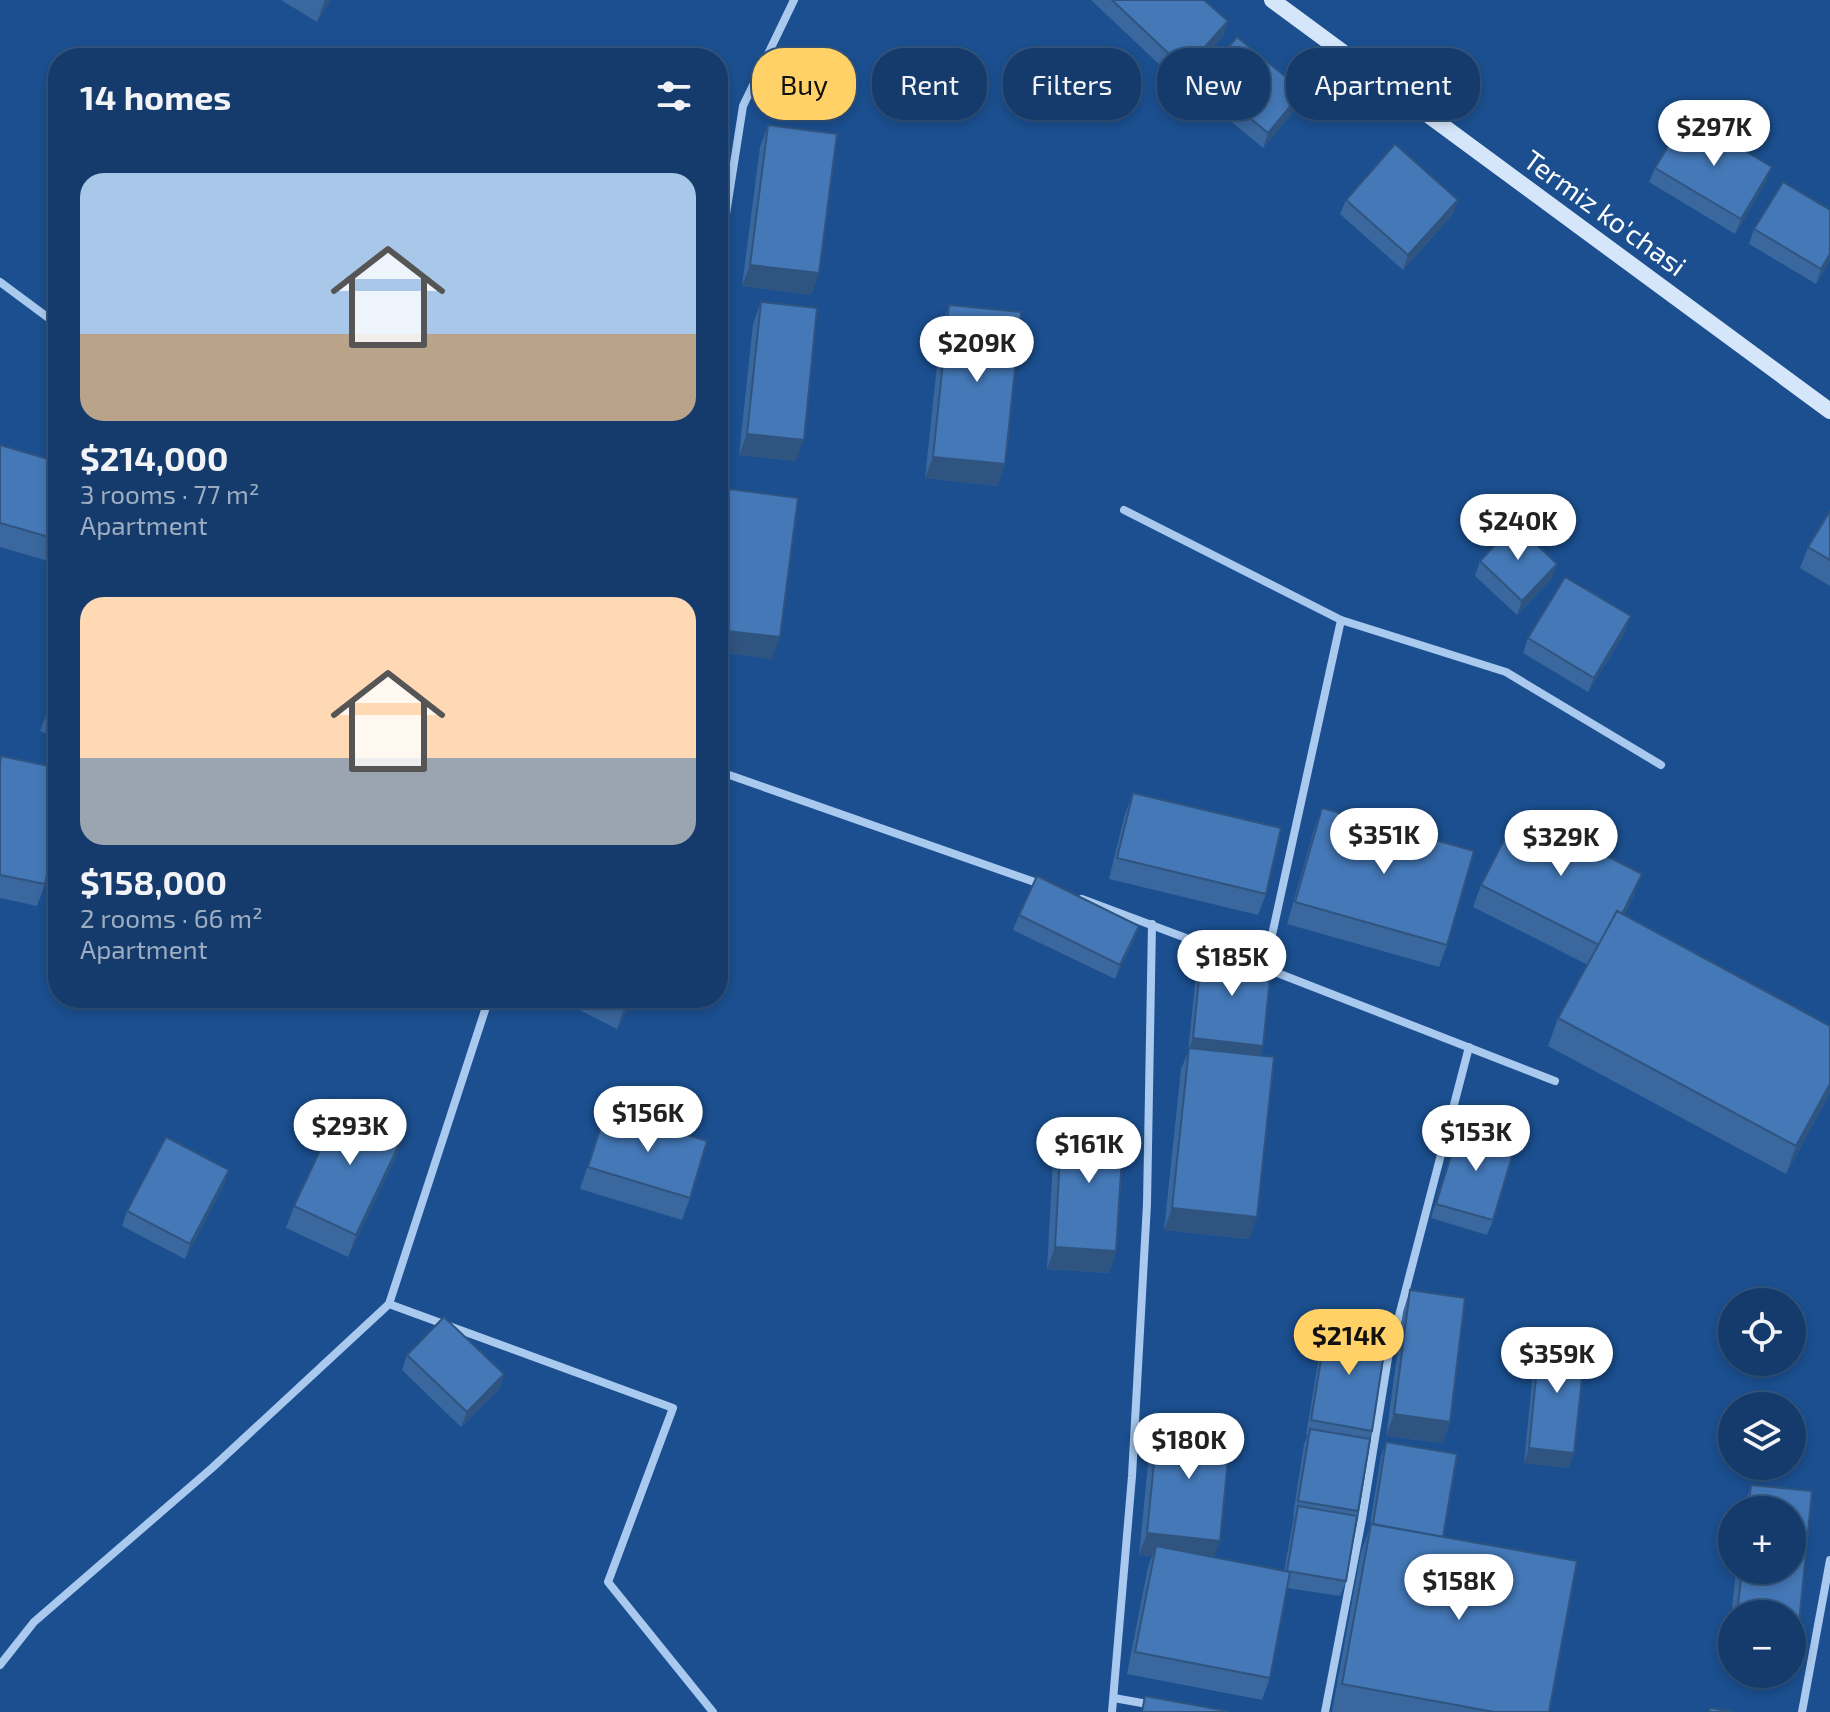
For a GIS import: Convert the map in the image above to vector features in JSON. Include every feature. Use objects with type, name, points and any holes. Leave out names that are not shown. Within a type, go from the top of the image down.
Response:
[{"type":"main road","name":"Termiz ko'chasi","points":[[1272,0],[1830,411]]},
{"type":"street","points":[[728,201],[743,106],[794,0]]},
{"type":"street","points":[[0,282],[48,318]]},
{"type":"street","points":[[1124,510],[1341,620],[1506,672],[1661,765]]},
{"type":"street","points":[[1265,968],[1341,620]]},
{"type":"street","points":[[728,775],[1047,887]]},
{"type":"street","points":[[1077,898],[1152,924],[1555,1081]]},
{"type":"street","points":[[1112,1712],[1147,1204],[1152,924]]},
{"type":"street","points":[[0,1665],[34,1622],[212,1468],[389,1304],[486,1008]]},
{"type":"street","points":[[1325,1712],[1362,1519],[1388,1358],[1469,1047]]},
{"type":"street","points":[[389,1304],[673,1408],[608,1582],[713,1712]]},
{"type":"street","points":[[1802,1712],[1830,1560]]},
{"type":"street","points":[[1114,1698],[1170,1707]]},
{"type":"building","points":[[1112,0],[1204,0],[1228,21],[1204,48],[1163,48]]},
{"type":"building","points":[[1237,37],[1250,48],[1228,48]]},
{"type":"building","points":[[1270,64],[1286,77],[1286,111],[1268,133],[1252,120],[1270,120]]},
{"type":"building","points":[[1686,116],[1772,167],[1741,219],[1655,168]]},
{"type":"building","points":[[768,125],[837,134],[819,273],[750,265]]},
{"type":"building","points":[[1395,144],[1458,200],[1408,255],[1346,200]]},
{"type":"building","points":[[1783,182],[1830,210],[1830,254],[1821,269],[1754,229]]},
{"type":"building","points":[[761,302],[817,308],[804,440],[747,434]]},
{"type":"building","points":[[949,305],[1021,312],[1005,464],[933,457]]},
{"type":"building","points":[[0,445],[48,459],[48,537],[0,523]]},
{"type":"building","points":[[729,489],[798,498],[780,637],[728,631]]},
{"type":"building","points":[[1830,511],[1830,560],[1808,547]]},
{"type":"building","points":[[1515,524],[1557,564],[1522,601],[1480,561]]},
{"type":"building","points":[[1565,577],[1631,616],[1594,678],[1528,638]]},
{"type":"building","points":[[1,756],[48,766],[48,870],[45,884],[0,875]]},
{"type":"building","points":[[1133,793],[1281,828],[1266,894],[1117,858]]},
{"type":"building","points":[[1322,808],[1474,851],[1447,945],[1295,902]]},
{"type":"building","points":[[1519,811],[1642,874],[1622,914],[1617,911],[1599,945],[1481,885]]},
{"type":"building","points":[[1037,876],[1139,926],[1120,965],[1019,915]]},
{"type":"building","points":[[1617,911],[1830,1026],[1830,1084],[1796,1146],[1558,1018]]},
{"type":"building","points":[[1202,950],[1272,958],[1263,1046],[1193,1038]]},
{"type":"building","points":[[1189,1048],[1274,1057],[1257,1217],[1172,1208]]},
{"type":"building","points":[[344,1099],[407,1128],[356,1235],[294,1206]]},
{"type":"building","points":[[606,1110],[707,1141],[690,1198],[588,1167]]},
{"type":"building","points":[[1062,1120],[1124,1124],[1116,1251],[1055,1247]]},
{"type":"building","points":[[1460,1126],[1516,1143],[1493,1220],[1436,1204]]},
{"type":"building","points":[[166,1137],[229,1170],[190,1244],[127,1211]]},
{"type":"building","points":[[1410,1290],[1465,1298],[1450,1422],[1394,1414]]},
{"type":"building","points":[[444,1317],[504,1374],[467,1412],[407,1355]]},
{"type":"building","points":[[1327,1324],[1387,1333],[1372,1431],[1311,1420]]},
{"type":"building","points":[[1540,1337],[1586,1341],[1574,1453],[1529,1448]]},
{"type":"building","points":[[1158,1422],[1231,1429],[1220,1541],[1147,1533]]},
{"type":"building","points":[[1310,1429],[1370,1439],[1358,1511],[1298,1501]]},
{"type":"building","points":[[1386,1442],[1457,1454],[1443,1537],[1373,1524]]},
{"type":"building","points":[[1751,1485],[1812,1491],[1806,1552],[1806,1496],[1750,1496]]},
{"type":"building","points":[[1298,1506],[1357,1516],[1346,1581],[1287,1571]]},
{"type":"building","points":[[1371,1524],[1577,1561],[1549,1712],[1494,1712],[1342,1684]]},
{"type":"building","points":[[1156,1546],[1290,1572],[1270,1678],[1135,1652]]},
{"type":"building","points":[[1740,1584],[1803,1584],[1801,1600],[1739,1600]]},
{"type":"building","points":[[1145,1696],[1227,1711],[1227,1712],[1142,1712]]},
{"type":"building","points":[[1710,1708],[1733,1712],[1709,1712]]}]
